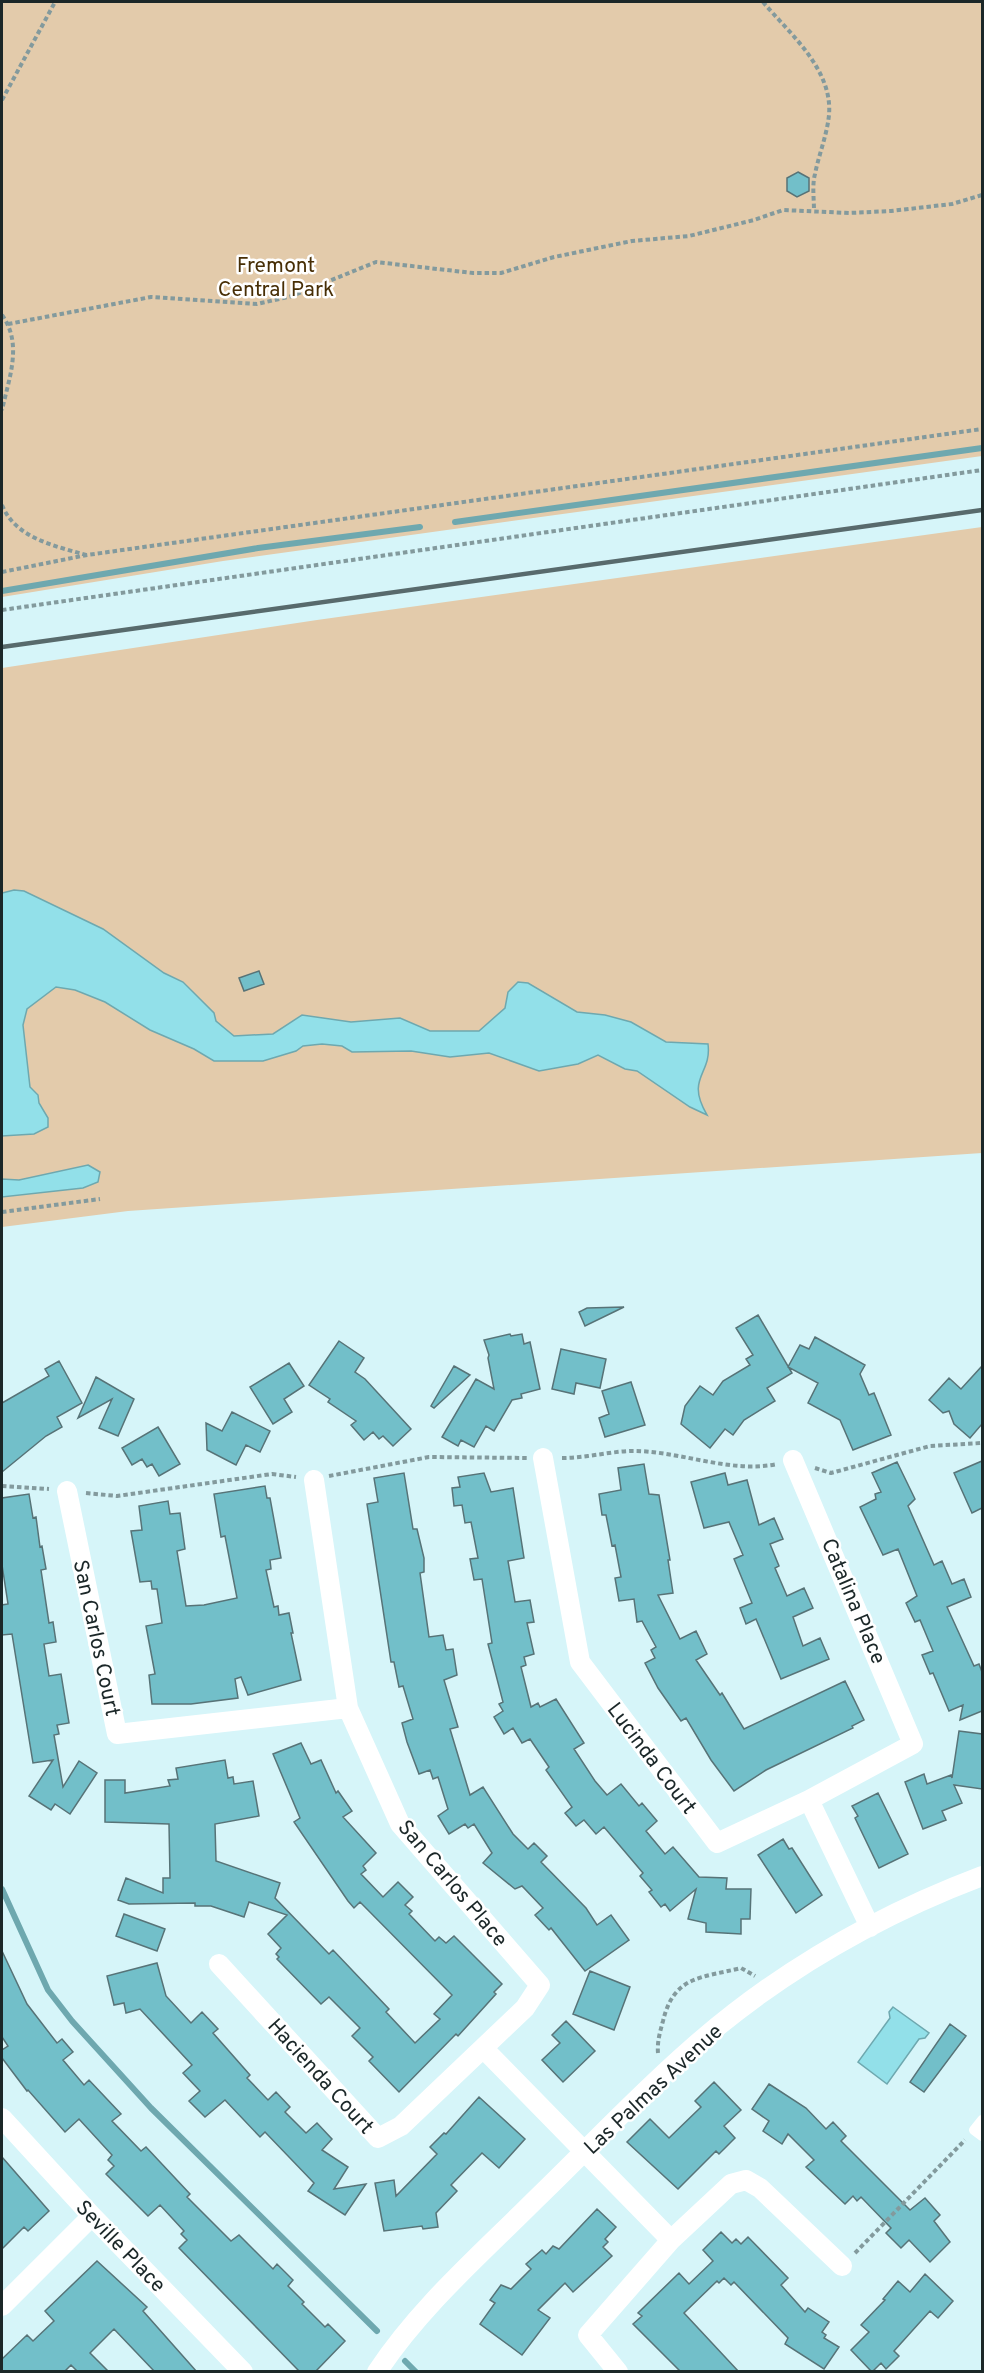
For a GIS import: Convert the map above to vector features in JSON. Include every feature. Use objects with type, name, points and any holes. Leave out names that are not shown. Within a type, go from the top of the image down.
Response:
[{"type":"street","name":"Lucinda Court","points":[[543,1458],[580,1662],[717,1843],[809,1800],[912,1743]]},
{"type":"street","name":"Catalina Place","points":[[793,1460],[912,1743]]},
{"type":"street","name":"San Carlos Place","points":[[314,1480],[348,1708],[400,1824],[540,1985],[525,2008],[483,2048]]},
{"type":"street","name":"San Carlos Court","points":[[67,1491],[117,1734],[348,1708]]},
{"type":"street","points":[[809,1800],[870,1927]]},
{"type":"street","name":"Las Palmas Avenue","points":[[377,2372],[393,2347],[426,2308],[690,2049],[774,1985],[820,1954],[911,1905],[982,1876]]},
{"type":"street","name":"Hacienda Court","points":[[219,1964],[378,2138],[401,2126],[483,2048]]},
{"type":"street","points":[[483,2048],[671,2240]]},
{"type":"street","name":"Seville Place","points":[[2,2118],[240,2371]]},
{"type":"street","points":[[618,2372],[588,2335],[671,2240],[731,2184],[746,2180],[760,2188],[842,2266]]},
{"type":"street","points":[[2,2306],[92,2216]]},
{"type":"lane","points":[[982,2120],[974,2130],[982,2136]]},
{"type":"path","points":[[2,100],[55,2]]},
{"type":"path","points":[[762,2],[812,59],[820,72],[829,98],[826,132],[814,175],[814,211]]},
{"type":"path","points":[[8,324],[151,297],[257,304],[292,296],[376,262],[473,273],[501,273],[554,257],[632,241],[689,236],[754,220],[783,210],[849,213],[891,211],[952,204],[982,195]]},
{"type":"path","points":[[2,315],[8,324],[15,353],[2,410]]},
{"type":"path","points":[[2,572],[87,555],[982,429]]},
{"type":"path","points":[[2,610],[982,470]]},
{"type":"path","points":[[2,505],[5,512],[26,534],[87,555]]},
{"type":"path","points":[[2,1212],[100,1198]]},
{"type":"path","points":[[2,1486],[117,1496],[193,1483],[272,1474],[314,1480],[349,1470],[429,1457],[584,1458],[630,1451],[675,1455],[755,1469],[793,1460],[831,1473],[930,1446],[982,1443]]},
{"type":"path","points":[[662,2077],[657,2045],[666,2006],[683,1984],[741,1968],[774,1985]]},
{"type":"path","points":[[842,2266],[969,2135]]},
{"type":"green space","name":"Fremont Central Park","points":[[2,2],[982,2],[982,456],[223,561],[2,597]]},
{"type":"green space","points":[[982,527],[982,1153],[128,1211],[2,1227],[2,668],[317,620]]},
{"type":"water","points":[[14,890],[24,891],[103,929],[164,973],[183,982],[214,1013],[216,1021],[234,1036],[273,1034],[302,1015],[351,1022],[400,1018],[430,1031],[479,1031],[505,1008],[508,992],[518,982],[528,983],[577,1012],[605,1015],[631,1022],[666,1042],[708,1044],[708,1054],[698,1092],[707,1115],[690,1107],[637,1071],[625,1069],[598,1055],[578,1064],[539,1071],[489,1053],[450,1057],[411,1051],[352,1052],[342,1046],[322,1044],[303,1046],[296,1051],[263,1061],[214,1061],[194,1049],[150,1030],[105,1002],[75,990],[56,987],[27,1009],[23,1025],[30,1087],[38,1095],[39,1103],[48,1118],[48,1127],[34,1134],[2,1136],[2,893]]},
{"type":"water","points":[[88,1165],[100,1172],[98,1182],[83,1188],[2,1197],[2,1179],[19,1180]]},
{"type":"water","points":[[893,2007],[929,2033],[925,2038],[919,2039],[887,2084],[858,2062],[890,2018],[889,2012]]},
{"type":"building","points":[[798,172],[809,178],[809,191],[797,197],[787,191],[787,178]]},
{"type":"building","points":[[259,971],[264,984],[244,991],[239,978]]},
{"type":"building","points":[[624,1307],[585,1326],[579,1312],[587,1308]]},
{"type":"building","points":[[758,1315],[792,1373],[767,1388],[775,1401],[744,1420],[733,1435],[725,1429],[710,1448],[681,1424],[685,1406],[700,1386],[713,1395],[723,1381],[750,1365],[746,1359],[753,1355],[736,1328]]},
{"type":"building","points":[[510,1334],[511,1336],[522,1334],[524,1344],[530,1342],[540,1389],[521,1394],[522,1398],[512,1400],[494,1431],[486,1426],[474,1447],[461,1440],[458,1446],[442,1437],[476,1379],[494,1389],[489,1355],[484,1340]]},
{"type":"building","points":[[815,1337],[865,1365],[860,1374],[869,1395],[874,1393],[891,1435],[853,1450],[840,1420],[808,1403],[818,1383],[788,1367],[800,1345],[809,1349]]},
{"type":"building","points":[[339,1341],[364,1358],[355,1372],[365,1379],[411,1429],[393,1446],[383,1436],[379,1439],[373,1432],[364,1440],[351,1425],[356,1421],[328,1402],[330,1399],[309,1385]]},
{"type":"building","points":[[561,1349],[606,1359],[600,1388],[576,1383],[574,1394],[552,1389]]},
{"type":"building","points":[[59,1361],[82,1403],[57,1417],[62,1427],[46,1436],[2,1472],[2,1403],[49,1376],[45,1369]]},
{"type":"building","points":[[289,1363],[304,1386],[284,1399],[292,1412],[273,1424],[250,1387]]},
{"type":"building","points":[[454,1366],[470,1375],[434,1408],[431,1406]]},
{"type":"building","points":[[982,1366],[982,1424],[970,1438],[954,1424],[949,1411],[943,1413],[929,1400],[949,1378],[961,1389]]},
{"type":"building","points":[[96,1377],[134,1399],[118,1436],[99,1428],[112,1399],[78,1418]]},
{"type":"building","points":[[631,1382],[645,1425],[605,1437],[599,1418],[609,1414],[602,1391]]},
{"type":"building","points":[[232,1412],[270,1431],[260,1452],[246,1445],[236,1465],[207,1450],[206,1423],[222,1431]]},
{"type":"building","points":[[158,1427],[180,1464],[159,1476],[152,1464],[147,1467],[142,1459],[132,1465],[122,1448]]},
{"type":"building","points":[[982,1461],[982,1508],[972,1513],[954,1473]]},
{"type":"building","points":[[897,1462],[915,1499],[908,1506],[934,1565],[942,1561],[952,1584],[964,1579],[971,1597],[947,1607],[974,1666],[979,1664],[982,1672],[982,1711],[960,1720],[963,1705],[949,1711],[933,1673],[930,1674],[922,1655],[933,1651],[920,1620],[915,1622],[906,1603],[917,1596],[898,1549],[883,1555],[860,1507],[876,1499],[875,1494],[881,1492],[872,1473]]},
{"type":"building","points":[[644,1464],[649,1494],[659,1495],[670,1560],[668,1560],[673,1593],[658,1595],[680,1639],[696,1631],[707,1654],[696,1660],[720,1695],[722,1693],[744,1729],[845,1681],[864,1720],[852,1726],[853,1728],[766,1770],[734,1791],[711,1760],[686,1718],[681,1721],[658,1688],[645,1663],[655,1658],[651,1650],[656,1647],[642,1621],[637,1622],[634,1599],[619,1601],[615,1578],[621,1577],[606,1515],[602,1515],[599,1494],[621,1490],[618,1468]]},
{"type":"building","points":[[404,1473],[413,1529],[417,1529],[424,1558],[424,1572],[420,1573],[429,1637],[443,1635],[446,1650],[453,1649],[457,1675],[444,1680],[458,1727],[450,1729],[470,1795],[483,1787],[513,1834],[528,1849],[534,1843],[547,1856],[541,1862],[586,1908],[597,1925],[611,1915],[629,1940],[585,1971],[551,1928],[549,1930],[535,1915],[543,1908],[522,1886],[515,1889],[483,1863],[492,1853],[474,1824],[468,1828],[465,1824],[449,1834],[438,1816],[448,1809],[438,1777],[433,1779],[430,1770],[419,1774],[407,1742],[402,1723],[413,1719],[403,1686],[399,1687],[394,1662],[391,1662],[367,1504],[378,1502],[374,1478]]},
{"type":"building","points":[[484,1473],[491,1492],[513,1488],[524,1558],[508,1561],[515,1602],[530,1600],[534,1622],[527,1623],[534,1654],[524,1657],[526,1665],[521,1667],[531,1707],[538,1703],[540,1707],[556,1699],[584,1743],[574,1749],[595,1781],[607,1795],[621,1784],[639,1806],[642,1803],[657,1821],[646,1831],[665,1854],[673,1847],[699,1877],[727,1878],[726,1889],[751,1889],[750,1919],[741,1919],[741,1934],[706,1932],[706,1923],[688,1919],[696,1889],[670,1911],[665,1904],[661,1907],[649,1892],[652,1890],[640,1876],[643,1873],[604,1827],[596,1834],[584,1820],[576,1826],[565,1813],[572,1807],[546,1770],[549,1767],[530,1739],[522,1743],[513,1728],[504,1734],[494,1717],[503,1711],[499,1704],[503,1702],[488,1644],[492,1643],[482,1579],[474,1580],[470,1559],[478,1558],[471,1522],[465,1523],[462,1505],[454,1506],[452,1488],[460,1487],[458,1477]]},
{"type":"building","points":[[725,1473],[728,1485],[747,1480],[759,1525],[774,1518],[783,1539],[770,1544],[779,1566],[775,1568],[787,1596],[804,1588],[813,1608],[793,1617],[803,1646],[820,1638],[829,1659],[781,1679],[756,1619],[746,1624],[740,1608],[752,1603],[734,1559],[743,1555],[729,1522],[704,1528],[691,1482]]},
{"type":"building","points":[[265,1486],[267,1498],[270,1498],[281,1558],[270,1560],[271,1569],[266,1570],[274,1607],[278,1606],[279,1615],[289,1613],[301,1680],[248,1695],[241,1677],[235,1679],[238,1698],[191,1704],[152,1704],[149,1675],[155,1674],[146,1626],[162,1623],[157,1589],[152,1589],[151,1581],[140,1582],[131,1531],[142,1530],[139,1506],[168,1501],[170,1514],[180,1513],[185,1549],[177,1551],[186,1606],[204,1605],[237,1598],[225,1536],[221,1537],[214,1494]]},
{"type":"building","points":[[29,1494],[46,1569],[41,1570],[49,1623],[53,1622],[56,1642],[44,1644],[49,1676],[61,1674],[69,1723],[57,1725],[59,1734],[54,1735],[63,1787],[79,1761],[97,1773],[70,1814],[55,1804],[51,1810],[29,1796],[53,1760],[33,1763],[12,1634],[2,1635],[2,1605],[8,1604],[2,1565],[2,1498]]},
{"type":"building","points":[[959,1731],[982,1734],[982,1789],[954,1785],[962,1803],[942,1811],[946,1820],[923,1829],[905,1782],[924,1774],[927,1784],[951,1775],[952,1778]]},
{"type":"building","points":[[301,1743],[311,1764],[321,1760],[336,1793],[338,1791],[352,1811],[343,1817],[376,1853],[363,1866],[366,1870],[361,1874],[383,1897],[398,1882],[413,1897],[405,1905],[412,1911],[409,1914],[435,1941],[439,1937],[446,1943],[454,1936],[502,1984],[494,1992],[496,1994],[458,2036],[456,2034],[399,2092],[369,2061],[373,2057],[352,2036],[360,2028],[329,1997],[321,2004],[277,1959],[279,1957],[276,1954],[281,1948],[268,1934],[287,1915],[249,1902],[244,1917],[211,1906],[195,1906],[195,1903],[129,1904],[118,1900],[126,1878],[163,1893],[163,1878],[170,1878],[169,1824],[105,1822],[105,1780],[125,1780],[125,1793],[170,1786],[168,1780],[178,1779],[176,1768],[225,1760],[228,1778],[233,1777],[234,1784],[253,1781],[259,1816],[215,1824],[216,1861],[280,1883],[275,1898],[329,1954],[333,1950],[389,2009],[386,2012],[415,2043],[440,2019],[434,2014],[452,1995],[360,1902],[354,1908],[294,1822],[300,1818],[273,1754]]},
{"type":"building","points":[[878,1793],[908,1854],[879,1868],[855,1818],[858,1816],[852,1806]]},
{"type":"building","points":[[783,1839],[789,1849],[792,1848],[822,1895],[796,1913],[758,1855]]},
{"type":"building","points":[[124,1914],[165,1929],[157,1951],[116,1936]]},
{"type":"building","points":[[2,1951],[27,2004],[57,2043],[62,2039],[73,2052],[63,2060],[84,2085],[89,2080],[121,2114],[112,2121],[141,2151],[146,2147],[190,2194],[187,2197],[231,2241],[239,2235],[273,2269],[277,2264],[293,2280],[288,2286],[304,2302],[302,2304],[325,2327],[328,2324],[345,2341],[315,2372],[300,2372],[179,2248],[187,2240],[181,2234],[184,2231],[160,2205],[148,2216],[106,2174],[114,2166],[108,2160],[112,2155],[79,2119],[65,2132],[27,2091],[2,2058],[2,2050],[8,2046],[2,2037]]},
{"type":"building","points":[[157,1963],[166,1996],[191,2023],[202,2012],[218,2029],[213,2033],[250,2075],[247,2078],[268,2100],[276,2092],[290,2107],[285,2112],[306,2133],[317,2123],[332,2139],[322,2150],[348,2167],[334,2189],[366,2184],[345,2215],[308,2191],[314,2183],[265,2132],[260,2137],[225,2100],[205,2117],[189,2101],[200,2091],[183,2073],[192,2065],[140,2009],[126,2013],[124,2003],[114,2005],[107,1976]]},
{"type":"building","points":[[590,1971],[630,1987],[614,2030],[573,2014]]},
{"type":"building","points":[[566,2021],[595,2051],[563,2082],[542,2060],[560,2043],[552,2035]]},
{"type":"building","points":[[950,2024],[966,2036],[924,2092],[910,2082]]},
{"type":"building","points":[[714,2082],[741,2110],[724,2126],[735,2138],[719,2154],[716,2151],[678,2189],[627,2142],[650,2119],[669,2138],[701,2107],[695,2101]]},
{"type":"building","points":[[769,2084],[806,2108],[826,2129],[833,2122],[846,2136],[841,2141],[910,2210],[925,2198],[940,2215],[934,2221],[950,2242],[930,2262],[909,2240],[901,2248],[886,2233],[891,2228],[861,2197],[857,2201],[853,2196],[845,2204],[806,2167],[814,2160],[788,2134],[782,2144],[763,2131],[769,2121],[752,2109]]},
{"type":"building","points":[[479,2097],[525,2139],[499,2168],[482,2153],[451,2185],[457,2191],[436,2213],[438,2227],[423,2229],[422,2226],[384,2231],[375,2183],[394,2180],[396,2196],[437,2154],[430,2147],[444,2133],[446,2134]]},
{"type":"building","points":[[2,2157],[49,2211],[28,2231],[24,2227],[2,2249]]},
{"type":"building","points":[[597,2209],[616,2227],[605,2239],[608,2242],[603,2247],[612,2256],[573,2292],[565,2283],[538,2310],[550,2318],[522,2355],[480,2324],[495,2303],[490,2300],[501,2285],[511,2289],[531,2269],[526,2264],[542,2250],[546,2254],[553,2246],[559,2249]]},
{"type":"building","points":[[721,2232],[732,2243],[736,2239],[741,2244],[748,2237],[788,2278],[781,2285],[805,2312],[808,2308],[829,2322],[822,2332],[826,2335],[824,2338],[839,2347],[824,2369],[785,2344],[788,2338],[734,2282],[731,2285],[724,2278],[719,2283],[717,2281],[684,2313],[739,2372],[681,2372],[633,2324],[642,2316],[638,2313],[679,2273],[689,2284],[713,2261],[703,2250]]},
{"type":"building","points":[[97,2261],[147,2307],[143,2311],[197,2372],[155,2372],[114,2329],[90,2353],[109,2372],[78,2372],[71,2365],[64,2372],[2,2372],[2,2359],[27,2335],[33,2341],[54,2321],[45,2311]]},
{"type":"building","points":[[925,2274],[953,2301],[938,2318],[930,2311],[894,2351],[899,2356],[886,2369],[881,2363],[872,2372],[851,2350],[869,2332],[861,2325],[885,2300],[883,2299],[898,2281],[910,2292]]},
{"type":"waterway","points":[[455,522],[982,448]]},
{"type":"waterway","points":[[2,591],[258,548],[420,527]]},
{"type":"waterway","points":[[2,1889],[48,1990],[72,2021],[151,2108],[377,2331]]},
{"type":"waterway","points":[[405,2361],[416,2372]]},
{"type":"railway","points":[[2,647],[982,510]]}]
